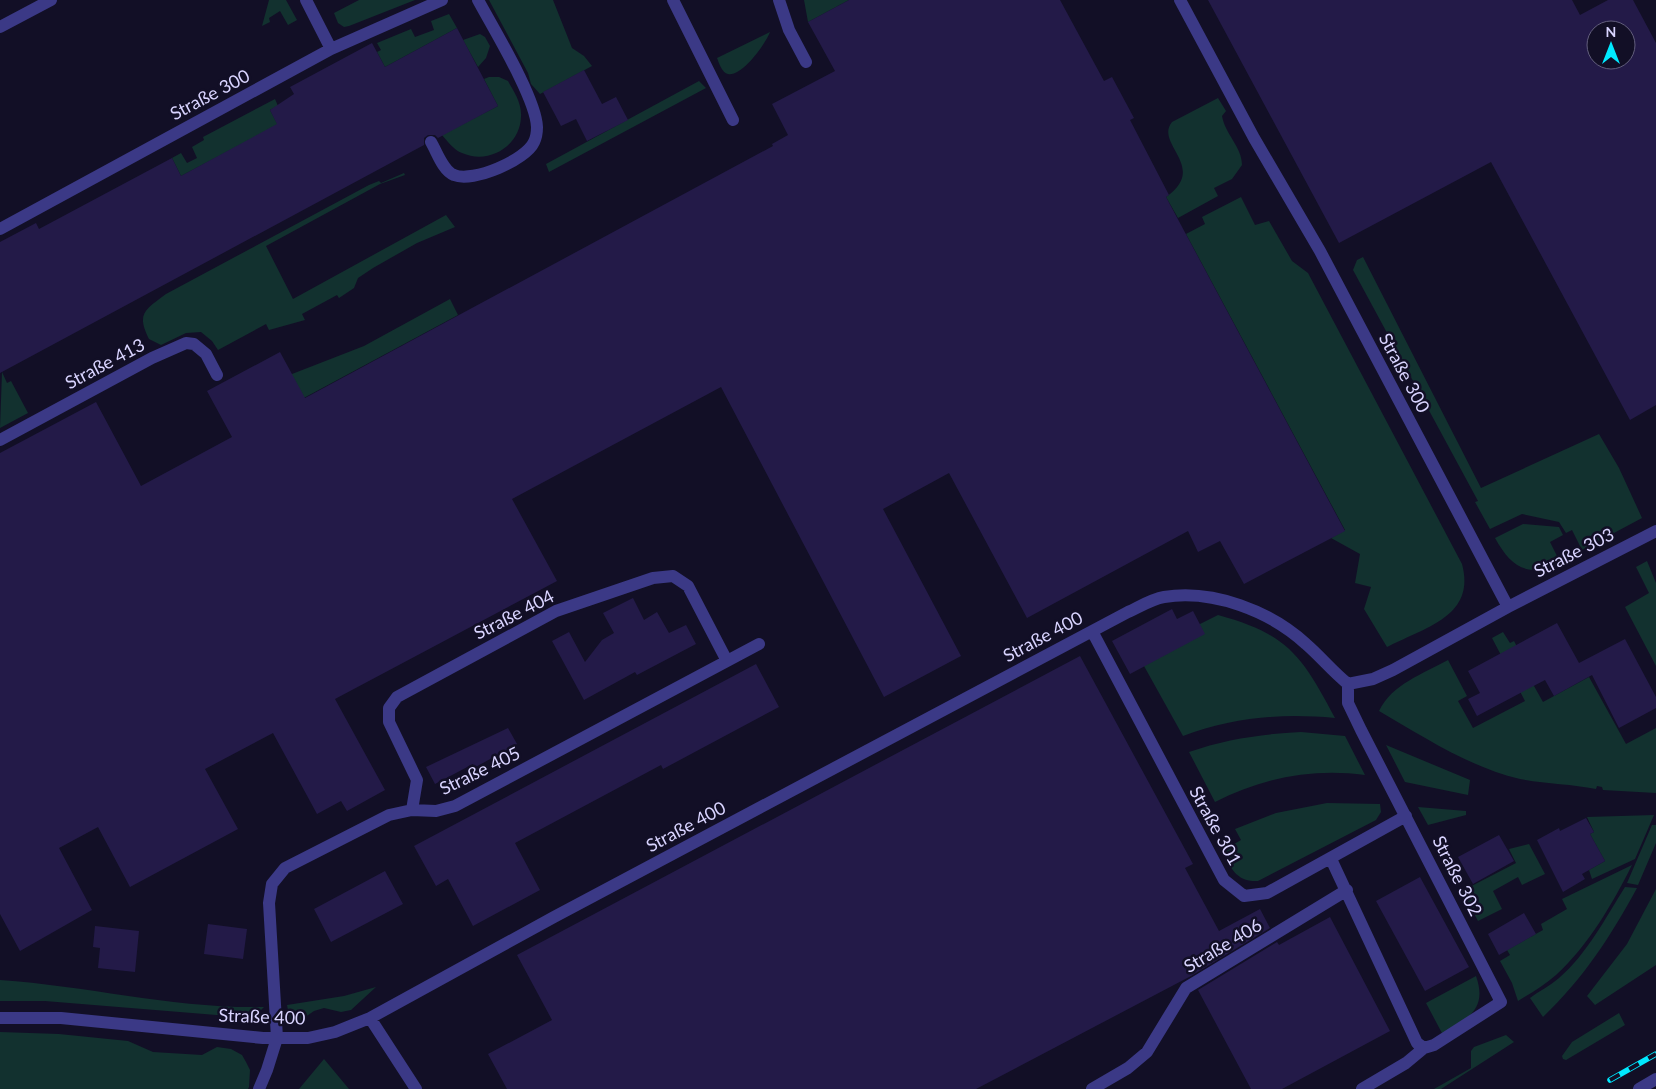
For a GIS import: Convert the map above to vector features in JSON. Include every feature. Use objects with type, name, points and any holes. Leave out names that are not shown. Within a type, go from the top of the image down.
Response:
[{"type":"street","points":[[0,27],[51,0]]},
{"type":"street","points":[[306,0],[331,49]]},
{"type":"street","name":"Straße 300","points":[[0,229],[331,49],[442,0]]},
{"type":"street","points":[[431,142],[448,172],[456,176],[468,178],[494,170],[525,153],[534,142],[537,126],[530,98],[478,0]]},
{"type":"street","points":[[673,0],[733,120]]},
{"type":"street","points":[[779,0],[789,30],[806,62]]},
{"type":"street","name":"Straße 300","points":[[1180,0],[1254,138],[1320,251],[1508,607]]},
{"type":"street","name":"Straße 413","points":[[0,440],[152,358],[186,343],[194,344],[206,354],[217,375]]},
{"type":"street","name":"Straße 303","points":[[1508,607],[1656,530]]},
{"type":"street","name":"Straße 404","points":[[412,810],[417,780],[389,722],[389,708],[397,697],[556,611],[653,578],[673,576],[688,586],[727,661]]},
{"type":"street","name":"Straße 400","points":[[0,1018],[61,1018],[277,1038],[308,1038],[335,1032],[370,1018],[562,913],[1092,631],[1162,597],[1194,596],[1252,609],[1278,622],[1307,644],[1329,669],[1348,684]]},
{"type":"street","points":[[1348,684],[1373,678],[1393,670],[1508,607]]},
{"type":"street","name":"Straße 301","points":[[1092,631],[1224,880],[1244,896],[1267,893],[1331,860],[1406,816]]},
{"type":"street","name":"Straße 405","points":[[277,1038],[269,903],[272,884],[285,868],[389,815],[412,810],[436,811],[456,806],[759,644]]},
{"type":"street","name":"Straße 302","points":[[1348,684],[1348,703],[1501,1002],[1434,1045],[1424,1048]]},
{"type":"street","points":[[1331,860],[1347,890],[1417,1043],[1424,1048],[1406,1063],[1362,1089]]},
{"type":"street","name":"Straße 406","points":[[1092,1089],[1128,1068],[1147,1052],[1186,988],[1347,890]]},
{"type":"street","points":[[370,1018],[416,1089]]},
{"type":"street","points":[[259,1089],[277,1038]]},
{"type":"street","points":[[1639,1089],[1656,1079]]},
{"type":"green space","points":[[269,0],[286,0],[297,20],[288,25],[280,11],[269,18],[270,22],[262,26]]},
{"type":"green space","points":[[359,0],[415,0],[349,26],[344,27],[338,23],[334,13]]},
{"type":"green space","points":[[489,0],[553,0],[572,48],[584,56],[592,66],[540,94],[531,84],[528,73]]},
{"type":"green space","points":[[804,0],[849,0],[808,22]]},
{"type":"green space","points":[[449,14],[457,28],[385,67],[377,52],[381,50],[377,43],[411,29],[415,37],[434,30],[431,21]]},
{"type":"green space","points":[[770,32],[759,51],[746,65],[734,74],[724,72],[717,58]]},
{"type":"green space","points":[[480,34],[485,37],[490,46],[486,58],[478,67],[463,40]]},
{"type":"green space","points":[[499,77],[508,81],[520,107],[519,127],[515,137],[501,150],[492,155],[472,156],[456,150],[442,135],[498,106],[484,79]]},
{"type":"green space","points":[[699,81],[706,88],[549,172],[546,164]]},
{"type":"green space","points":[[1218,98],[1226,111],[1222,116],[1224,123],[1239,152],[1242,165],[1232,179],[1214,188],[1218,196],[1178,218],[1166,197],[1178,186],[1183,176],[1182,166],[1168,130],[1172,122]]},
{"type":"green space","points":[[275,99],[278,106],[270,110],[278,125],[181,176],[172,158],[181,153],[187,163],[197,158],[192,147],[204,140],[203,137]]},
{"type":"green space","points":[[404,173],[405,175],[380,184],[266,246],[293,299],[446,215],[455,227],[417,243],[373,268],[358,278],[354,288],[339,298],[337,295],[302,314],[305,320],[269,330],[266,324],[218,350],[212,341],[201,332],[186,333],[161,345],[149,339],[143,318],[148,308],[166,294],[369,185],[379,181],[381,183]]},
{"type":"green space","points":[[1241,197],[1255,225],[1269,221],[1292,261],[1308,273],[1462,564],[1464,582],[1462,596],[1455,608],[1432,626],[1387,647],[1364,609],[1371,587],[1355,583],[1360,554],[1331,538],[1345,530],[1186,234],[1205,224],[1202,217]]},
{"type":"green space","points":[[1363,257],[1481,488],[1599,434],[1619,468],[1642,518],[1582,550],[1572,530],[1566,533],[1559,522],[1522,514],[1490,529],[1475,502],[1478,501],[1353,270],[1357,260]]},
{"type":"green space","points":[[450,299],[458,315],[261,421],[292,374],[364,346]]},
{"type":"green space","points":[[2,372],[7,383],[11,381],[28,413],[0,428]]},
{"type":"green space","points":[[1523,524],[1559,527],[1563,535],[1550,542],[1560,562],[1539,570],[1530,570],[1514,563],[1507,556],[1495,538]]},
{"type":"green space","points":[[1647,561],[1656,583],[1656,666],[1625,607],[1649,593],[1636,567]]},
{"type":"green space","points":[[1218,615],[1261,630],[1290,650],[1313,678],[1335,718],[1277,716],[1258,718],[1220,724],[1183,736],[1144,666],[1200,624]]},
{"type":"green space","points":[[1503,632],[1510,643],[1514,641],[1523,658],[1520,661],[1543,702],[1589,677],[1626,744],[1656,728],[1656,793],[1603,790],[1602,787],[1597,786],[1596,789],[1539,782],[1501,774],[1447,750],[1379,711],[1400,687],[1448,660],[1467,696],[1458,701],[1473,728],[1525,701],[1492,638]]},
{"type":"green space","points":[[1301,732],[1345,736],[1365,775],[1326,773],[1288,777],[1251,787],[1215,802],[1189,752],[1244,738]]},
{"type":"green space","points":[[1386,745],[1470,780],[1468,795],[1405,782]]},
{"type":"green space","points":[[1327,803],[1380,804],[1381,812],[1376,820],[1258,881],[1244,879],[1235,873],[1222,851],[1241,840],[1235,829],[1276,813]]},
{"type":"green space","points":[[1418,807],[1466,811],[1466,815],[1428,825]]},
{"type":"green space","points":[[1654,815],[1635,859],[1592,879],[1589,870],[1605,861],[1590,834],[1594,832],[1587,817]]},
{"type":"green space","points":[[1652,825],[1656,825],[1656,843],[1638,885],[1627,883]]},
{"type":"green space","points":[[1529,844],[1545,874],[1522,885],[1518,877],[1493,891],[1502,909],[1478,921],[1462,891],[1516,863],[1509,849]]},
{"type":"green space","points":[[1632,865],[1608,909],[1579,951],[1552,979],[1518,1001],[1512,983],[1500,961],[1510,955],[1507,950],[1543,930],[1541,924],[1567,909],[1562,899]]},
{"type":"green space","points":[[1625,887],[1637,888],[1617,923],[1571,988],[1543,1017],[1530,998],[1556,981],[1578,958]]},
{"type":"green space","points":[[1656,889],[1656,965],[1595,1005],[1587,996],[1627,944]]},
{"type":"green space","points":[[1476,976],[1479,988],[1477,1005],[1467,1018],[1443,1035],[1426,1003]]},
{"type":"green space","points":[[0,980],[165,1001],[231,1007],[264,1007],[253,1018],[45,1001],[0,1001]]},
{"type":"green space","points":[[376,987],[351,1010],[341,1012],[324,1008],[314,1011],[298,1022],[290,1020],[287,1005],[344,996]]},
{"type":"green space","points":[[1619,1013],[1625,1025],[1566,1060],[1563,1059],[1562,1056],[1572,1042]]},
{"type":"green space","points":[[0,1032],[59,1034],[128,1041],[153,1052],[202,1055],[217,1047],[231,1049],[242,1055],[250,1070],[249,1087],[248,1089],[0,1089]]},
{"type":"green space","points":[[1506,1035],[1514,1042],[1441,1089],[1434,1089],[1471,1068],[1471,1051],[1474,1047]]},
{"type":"green space","points":[[324,1059],[349,1089],[299,1089]]},
{"type":"building","points":[[849,0],[1060,0],[1104,81],[1112,77],[1134,118],[1130,120],[1169,195],[1166,197],[1345,531],[1244,584],[1220,541],[1198,552],[1188,531],[1027,618],[949,473],[883,509],[961,656],[884,697],[721,387],[512,499],[557,581],[335,699],[385,790],[347,811],[341,801],[317,814],[273,733],[205,769],[238,829],[130,887],[98,827],[59,848],[92,910],[20,951],[0,914],[0,453],[96,402],[141,486],[232,437],[207,391],[280,352],[305,398],[773,146],[772,144],[788,135],[772,104],[835,71],[808,22]]},
{"type":"building","points":[[1208,0],[1572,0],[1580,15],[1608,0],[1633,0],[1656,43],[1656,405],[1630,420],[1491,162],[1339,243]]},
{"type":"building","points":[[457,28],[498,106],[438,138],[435,135],[428,135],[424,138],[424,145],[0,373],[0,242],[36,223],[39,229],[172,158],[181,176],[277,124],[270,110],[294,94],[290,87],[372,43],[385,67]]},
{"type":"building","points":[[584,70],[602,104],[616,97],[628,120],[587,141],[576,119],[561,126],[543,92]]},
{"type":"building","points":[[633,598],[644,620],[657,612],[669,633],[686,625],[696,644],[637,675],[635,672],[584,700],[552,641],[569,632],[585,662],[602,640],[614,633],[603,613]]},
{"type":"building","points":[[1172,609],[1177,619],[1193,611],[1205,634],[1130,674],[1112,641]]},
{"type":"building","points":[[1557,623],[1579,663],[1625,639],[1656,697],[1656,708],[1619,728],[1592,675],[1554,696],[1545,680],[1477,716],[1468,699],[1480,693],[1468,671]]},
{"type":"building","points":[[1080,656],[1193,864],[1185,868],[1219,931],[1260,909],[1270,928],[1191,976],[976,1089],[507,1089],[488,1054],[552,1020],[517,955]]},
{"type":"building","points":[[756,664],[779,707],[663,769],[661,765],[515,843],[540,890],[473,926],[448,879],[436,886],[414,846]]},
{"type":"building","points":[[508,728],[517,744],[474,768],[473,764],[435,784],[426,767]]},
{"type":"building","points":[[1586,818],[1594,832],[1590,834],[1605,861],[1582,874],[1585,879],[1563,892],[1537,840],[1559,828],[1560,831]]},
{"type":"building","points":[[1499,835],[1514,861],[1473,884],[1458,857]]},
{"type":"building","points":[[385,871],[403,904],[331,942],[314,909]]},
{"type":"building","points":[[1420,877],[1469,967],[1425,991],[1376,901]]},
{"type":"building","points":[[1524,913],[1536,934],[1499,955],[1488,934]]},
{"type":"building","points":[[1330,917],[1390,1031],[1282,1089],[1251,1089],[1198,990],[1277,942],[1279,945]]},
{"type":"building","points":[[208,924],[247,929],[243,959],[204,954]]},
{"type":"building","points":[[95,926],[139,931],[135,972],[98,968],[100,948],[93,947]]},
{"type":"railway","points":[[1610,1080],[1656,1054]]}]
